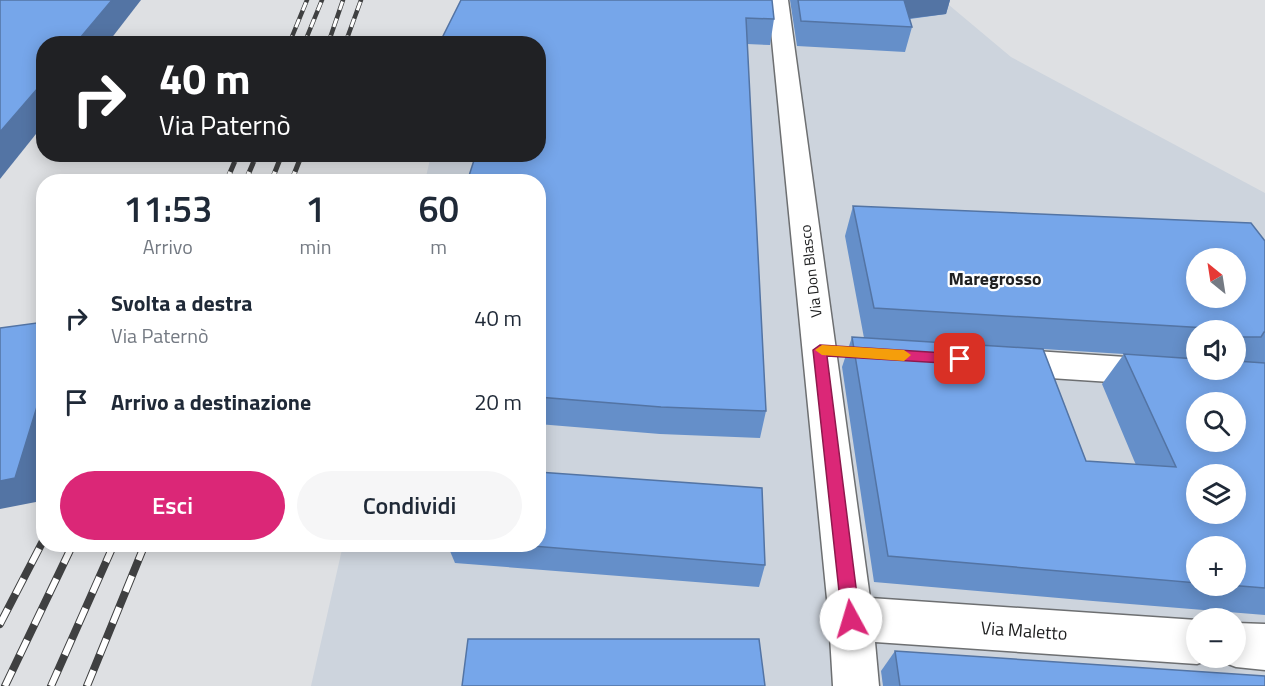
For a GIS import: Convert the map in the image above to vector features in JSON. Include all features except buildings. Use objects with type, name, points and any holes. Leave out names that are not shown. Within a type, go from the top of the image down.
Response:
[{"type":"street","name":"Via Don Blasco","points":[[778,0],[851,619],[855,686]]},
{"type":"street","points":[[820,350],[855,352]]},
{"type":"street","points":[[972,360],[1183,373]]},
{"type":"street","name":"Via Maletto","points":[[851,619],[1186,641]]},
{"type":"street","points":[[1246,646],[1265,647]]},
{"type":"shaded area","points":[[466,0],[943,0],[1011,57],[1265,193],[1265,686],[311,686],[341,552],[546,552],[546,174],[427,174],[429,162],[546,162],[546,36],[525,36]]},
{"type":"railway","points":[[292,36],[307,0]]},
{"type":"railway","points":[[307,36],[322,0]]},
{"type":"railway","points":[[331,36],[343,0]]},
{"type":"railway","points":[[348,36],[361,0]]},
{"type":"railway","points":[[229,174],[235,162]]},
{"type":"railway","points":[[248,174],[254,162]]},
{"type":"railway","points":[[274,174],[279,162]]},
{"type":"railway","points":[[294,174],[299,162]]},
{"type":"railway","points":[[0,624],[37,552]]},
{"type":"railway","points":[[5,686],[69,552]]},
{"type":"railway","points":[[51,686],[110,552]]},
{"type":"railway","points":[[87,686],[142,552]]},
{"type":"slow traffic","points":[[822,350],[904,355]]},
{"type":"district","name":"Maregrosso","points":[[995,279]]},
{"type":"route","points":[[851,619],[820,350],[960,359]]}]
